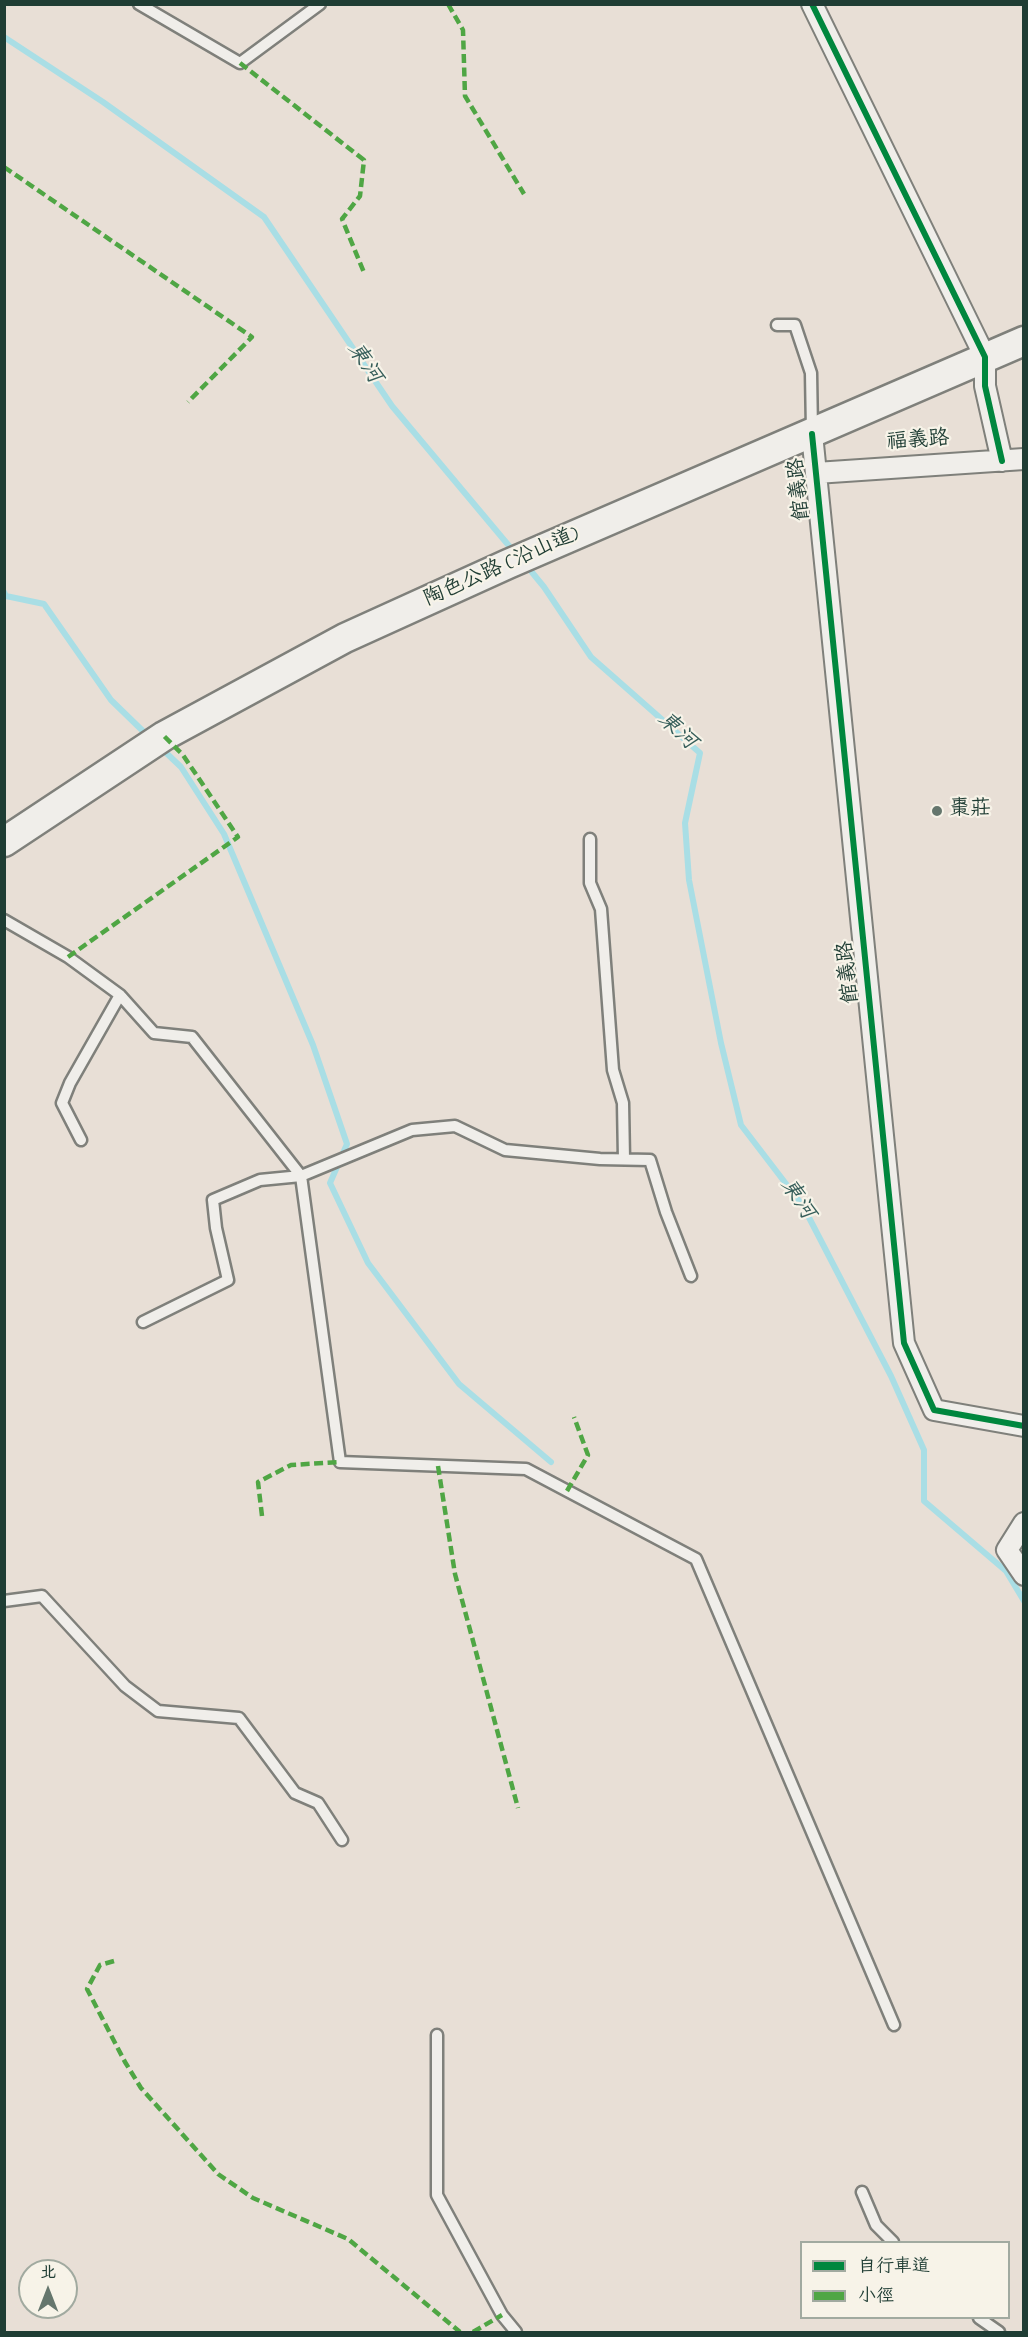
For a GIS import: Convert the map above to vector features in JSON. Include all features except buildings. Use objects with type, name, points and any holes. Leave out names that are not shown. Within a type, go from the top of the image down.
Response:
[{"type":"main road","name":"陶色公路 (沿山道)","points":[[4,842],[178,728],[345,638],[508,564],[1023,341]]},
{"type":"street","points":[[812,4],[985,357],[985,386],[1002,461]]},
{"type":"street","name":"館義路","points":[[812,434],[904,1343],[934,1410],[1023,1426]]},
{"type":"street","name":"福義路","points":[[816,473],[1023,459]]},
{"type":"street","points":[[1023,1523],[1007,1550],[1023,1575]]},
{"type":"lane","points":[[139,4],[240,63],[320,4]]},
{"type":"lane","points":[[777,325],[795,325],[811,373],[812,434]]},
{"type":"lane","points":[[590,839],[590,883],[601,909],[613,1070],[623,1103],[624,1159]]},
{"type":"lane","points":[[4,920],[68,957],[120,995],[154,1032],[192,1037],[301,1176],[340,1462],[526,1469],[696,1559],[894,2025]]},
{"type":"lane","points":[[81,1140],[62,1103],[70,1083],[120,995]]},
{"type":"lane","points":[[142,1322],[228,1281],[216,1228],[213,1200],[260,1180],[301,1176],[412,1130],[455,1126],[505,1150],[650,1160],[666,1212],[691,1276]]},
{"type":"lane","points":[[4,1601],[42,1596],[125,1686],[158,1711],[239,1718],[295,1793],[318,1803],[342,1840]]},
{"type":"lane","points":[[437,2035],[437,2195],[502,2314],[516,2332]]},
{"type":"lane","points":[[862,2192],[876,2225],[892,2241]]},
{"type":"lane","points":[[980,2319],[999,2332]]},
{"type":"waterway","name":"東河","points":[[4,37],[103,102],[264,217],[392,406],[515,553]]},
{"type":"waterway","name":"東河","points":[[526,565],[544,587],[591,657],[700,753],[685,823],[689,880],[721,1043],[741,1125],[803,1206],[891,1376],[924,1450],[924,1501],[1006,1571],[1024,1601]]},
{"type":"waterway","points":[[4,592],[6,596],[44,604],[111,700],[148,736]]},
{"type":"waterway","points":[[160,747],[181,767],[224,834],[313,1045],[347,1144],[330,1183],[368,1263],[459,1384],[551,1462]]},
{"type":"marked path","points":[[448,4],[463,30],[465,96],[524,194]]},
{"type":"marked path","points":[[240,63],[364,160],[360,196],[342,219],[365,275]]},
{"type":"marked path","points":[[4,167],[252,337],[188,402]]},
{"type":"marked path","points":[[68,957],[238,837],[183,755],[164,736]]},
{"type":"marked path","points":[[567,1491],[588,1455],[574,1417]]},
{"type":"marked path","points":[[262,1516],[258,1482],[291,1465],[340,1462]]},
{"type":"marked path","points":[[438,1466],[455,1574],[518,1808]]},
{"type":"marked path","points":[[114,1961],[100,1965],[87,1989],[141,2088],[218,2174],[253,2198],[348,2239],[460,2332]]},
{"type":"marked path","points":[[473,2332],[502,2315]]},
{"type":"cycle path","points":[[812,4],[985,357],[985,386],[1002,461]]},
{"type":"cycle path","points":[[812,434],[904,1343],[934,1410],[1024,1426]]},
{"type":"place","name":"棗莊","points":[[937,811]]}]
